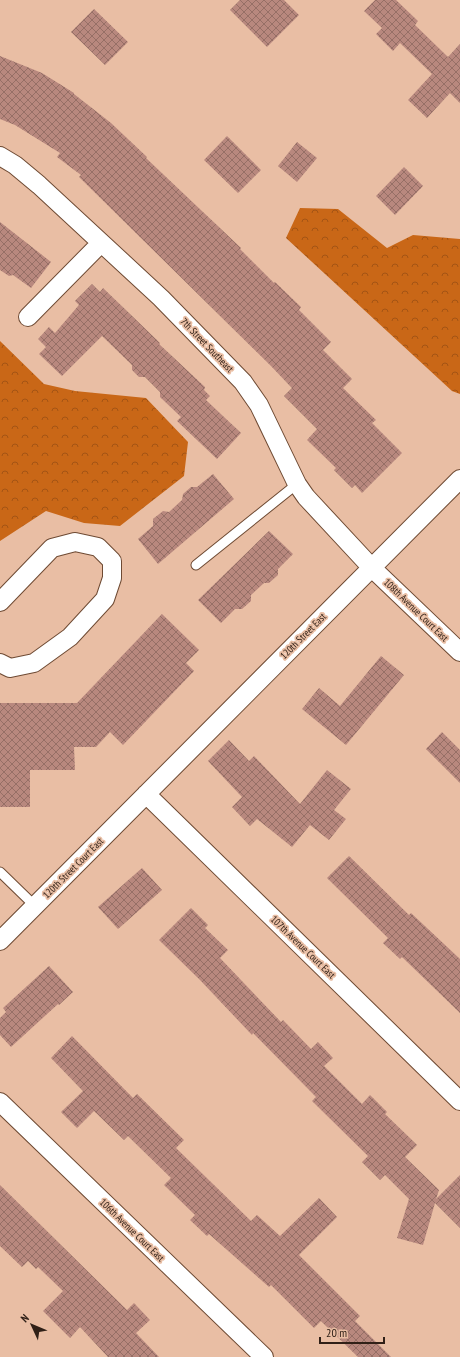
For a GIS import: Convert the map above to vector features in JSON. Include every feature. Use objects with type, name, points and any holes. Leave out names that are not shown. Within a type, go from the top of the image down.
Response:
[{"type":"street","name":"7th Street Southeast","points":[[0,156],[15,165],[39,185],[102,243],[161,298],[243,382],[259,405],[297,484],[306,497],[372,568]]},
{"type":"street","points":[[28,317],[102,243]]},
{"type":"street","name":"120th Street East","points":[[146,794],[460,479]]},
{"type":"street","points":[[0,602],[52,548],[75,542],[83,543],[98,547],[112,561],[112,578],[105,599],[70,637],[34,663],[5,666]]},
{"type":"street","name":"108th Avenue Court East","points":[[372,568],[460,652]]},
{"type":"street","name":"120th Street Court East","points":[[0,941],[146,794]]},
{"type":"street","name":"107th Avenue Court East","points":[[146,794],[460,1101]]},
{"type":"street","name":"106th Avenue Court East","points":[[0,1102],[264,1357]]},
{"type":"lane","points":[[196,565],[297,484]]},
{"type":"lane","points":[[0,872],[35,906]]},
{"type":"green space","points":[[300,208],[338,209],[387,248],[413,235],[460,239],[460,394],[452,391],[286,238]]},
{"type":"green space","points":[[0,341],[44,384],[75,391],[146,398],[188,442],[184,476],[120,526],[84,523],[46,511],[0,541]]},
{"type":"building","points":[[240,0],[284,0],[299,15],[267,47],[230,10]]},
{"type":"building","points":[[375,0],[396,0],[418,21],[415,25],[448,57],[460,44],[460,103],[450,93],[427,118],[408,100],[432,74],[400,43],[393,51],[376,34],[382,28],[364,11]]},
{"type":"building","points":[[94,9],[128,42],[105,65],[71,32]]},
{"type":"building","points":[[0,56],[42,73],[74,93],[111,123],[241,248],[240,249],[274,283],[275,282],[301,307],[299,310],[331,342],[323,350],[352,379],[343,388],[376,420],[372,423],[402,453],[362,493],[355,485],[352,488],[334,470],[336,468],[307,440],[317,429],[284,396],[292,388],[271,366],[79,177],[81,175],[57,157],[60,153],[15,125],[0,119]]},
{"type":"building","points":[[227,136],[261,170],[238,193],[204,160]]},
{"type":"building","points":[[297,142],[317,158],[297,182],[278,166]]},
{"type":"building","points":[[404,167],[423,186],[395,215],[376,196]]},
{"type":"building","points":[[0,222],[51,262],[31,288],[13,275],[9,276],[0,270]]},
{"type":"building","points":[[92,284],[100,292],[103,288],[205,387],[204,390],[210,396],[206,400],[241,433],[217,459],[177,421],[181,417],[160,397],[160,392],[145,377],[139,377],[132,370],[132,365],[102,336],[62,376],[39,354],[46,347],[38,339],[49,327],[55,333],[79,305],[75,301]]},
{"type":"building","points":[[213,474],[234,499],[158,564],[138,539],[153,526],[153,519],[163,511],[169,512],[182,500],[183,494],[191,487],[197,487]]},
{"type":"building","points":[[269,531],[293,554],[278,569],[278,575],[269,583],[264,583],[251,595],[251,601],[242,609],[235,609],[221,623],[198,600]]},
{"type":"building","points":[[162,614],[199,650],[186,663],[194,671],[123,745],[110,732],[96,747],[74,747],[75,770],[30,770],[30,807],[0,807],[0,703],[77,703]]},
{"type":"building","points":[[381,656],[404,675],[346,745],[302,709],[319,688],[340,706]]},
{"type":"building","points":[[442,732],[460,750],[460,783],[426,749]]},
{"type":"building","points":[[229,740],[249,761],[254,756],[300,804],[327,770],[351,789],[334,810],[346,819],[329,840],[310,825],[292,847],[257,819],[250,826],[232,807],[242,797],[208,761]]},
{"type":"building","points":[[349,856],[409,915],[411,913],[460,959],[460,1013],[402,957],[400,959],[383,943],[388,938],[327,878]]},
{"type":"building","points":[[142,868],[162,890],[118,929],[98,907]]},
{"type":"building","points":[[191,908],[208,925],[205,928],[228,950],[220,958],[281,1022],[283,1020],[311,1049],[318,1042],[333,1058],[324,1066],[362,1104],[370,1095],[387,1112],[385,1114],[417,1145],[405,1157],[439,1190],[436,1199],[460,1175],[460,1228],[435,1203],[423,1245],[397,1238],[409,1199],[385,1175],[380,1180],[362,1162],[368,1156],[312,1101],[316,1097],[253,1033],[252,1035],[200,980],[159,940]]},
{"type":"building","points":[[49,966],[73,992],[11,1047],[0,1035],[0,1018],[6,1012],[3,1008]]},
{"type":"building","points":[[72,1036],[133,1098],[137,1094],[184,1140],[176,1148],[251,1221],[257,1215],[280,1236],[319,1198],[337,1217],[299,1255],[360,1316],[355,1321],[391,1357],[358,1357],[321,1321],[314,1328],[271,1285],[269,1287],[209,1234],[207,1236],[190,1220],[195,1215],[164,1185],[171,1178],[128,1136],[124,1140],[94,1111],[77,1128],[61,1112],[83,1091],[51,1058]]},
{"type":"building","points":[[0,1185],[127,1310],[134,1303],[150,1320],[136,1333],[159,1357],[108,1357],[80,1327],[70,1338],[43,1311],[63,1291],[38,1267],[36,1269],[28,1261],[22,1267],[0,1246]]}]
